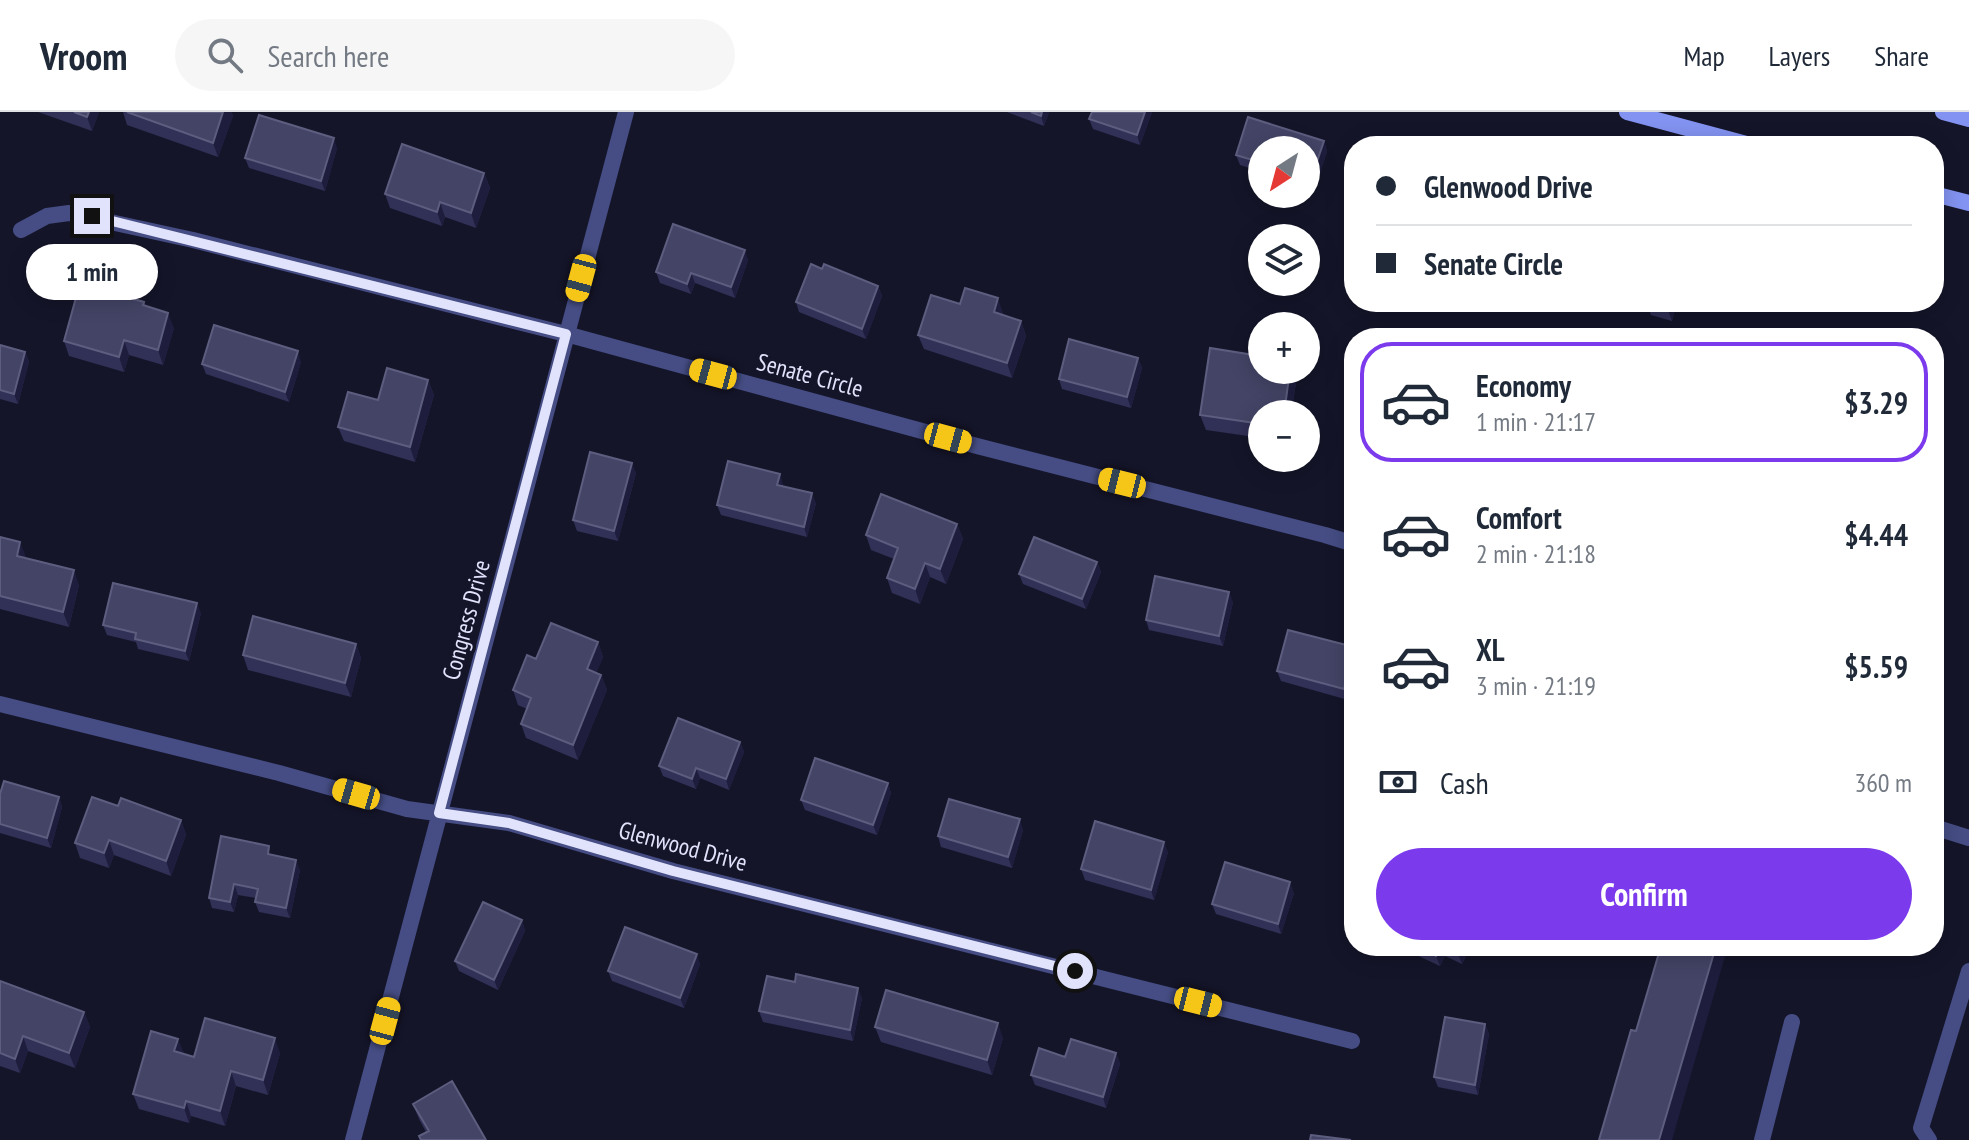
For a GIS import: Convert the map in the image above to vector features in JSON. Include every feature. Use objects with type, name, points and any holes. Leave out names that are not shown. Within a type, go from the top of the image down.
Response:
[{"type":"main road","points":[[1627,112],[1717,136]]},
{"type":"main road","points":[[1943,112],[1969,119]]},
{"type":"main road","points":[[1944,197],[1969,203]]},
{"type":"street","name":"Congress Drive","points":[[353,1140],[626,112]]},
{"type":"street","name":"Senate Circle","points":[[21,230],[47,216],[69,213],[92,216],[566,334],[977,446],[1344,541]]},
{"type":"street","name":"Glenwood Drive","points":[[0,704],[279,773],[407,809],[509,823],[673,871],[1352,1041]]},
{"type":"street","points":[[1944,830],[1969,838]]},
{"type":"street","points":[[1929,1140],[1921,1128],[1969,971]]},
{"type":"street","points":[[1762,1140],[1792,1022]]},
{"type":"building","points":[[127,112],[223,112],[213,143]]},
{"type":"building","points":[[1092,112],[1145,112],[1137,135],[1089,119]]},
{"type":"building","points":[[259,115],[334,138],[321,181],[245,158]]},
{"type":"building","points":[[1248,117],[1308,136],[1248,136],[1248,159],[1236,155]]},
{"type":"building","points":[[402,144],[484,173],[471,213],[440,202],[437,212],[385,194]]},
{"type":"building","points":[[673,224],[745,250],[731,287],[691,273],[687,284],[656,272]]},
{"type":"building","points":[[811,264],[822,269],[824,264],[878,286],[862,329],[796,302]]},
{"type":"building","points":[[80,283],[144,302],[143,305],[168,313],[158,350],[124,340],[119,357],[64,341]]},
{"type":"building","points":[[965,288],[998,298],[994,312],[1021,321],[1007,363],[918,335],[931,295],[960,304]]},
{"type":"building","points":[[214,325],[298,351],[285,392],[202,364]]},
{"type":"building","points":[[1069,339],[1138,358],[1127,397],[1059,379]]},
{"type":"building","points":[[0,345],[25,352],[14,394],[0,390]]},
{"type":"building","points":[[1210,348],[1248,354],[1248,384],[1288,384],[1286,400],[1248,400],[1248,422],[1200,415]]},
{"type":"building","points":[[387,368],[428,380],[410,447],[338,427],[348,392],[378,400]]},
{"type":"building","points":[[590,452],[632,463],[614,531],[573,520]]},
{"type":"building","points":[[728,461],[780,474],[777,485],[812,493],[804,527],[717,505]]},
{"type":"building","points":[[881,494],[957,524],[940,569],[925,563],[915,589],[887,578],[898,548],[866,535]]},
{"type":"building","points":[[0,537],[20,542],[17,556],[74,570],[63,612],[0,596]]},
{"type":"building","points":[[1034,537],[1097,562],[1082,599],[1019,574]]},
{"type":"building","points":[[1155,576],[1229,592],[1219,636],[1146,620]]},
{"type":"building","points":[[113,583],[197,603],[185,651],[135,639],[136,633],[103,625]]},
{"type":"building","points":[[253,616],[356,644],[345,683],[243,655]]},
{"type":"building","points":[[551,623],[598,642],[587,669],[601,675],[573,745],[521,724],[531,698],[513,690],[527,655],[536,659]]},
{"type":"building","points":[[1288,630],[1344,644],[1344,689],[1277,671]]},
{"type":"building","points":[[678,718],[740,742],[726,779],[696,768],[692,779],[659,766]]},
{"type":"building","points":[[815,758],[888,783],[873,825],[801,800]]},
{"type":"building","points":[[4,781],[59,797],[47,838],[0,824],[0,794]]},
{"type":"building","points":[[92,797],[118,806],[121,798],[181,820],[166,861],[109,840],[104,853],[75,843]]},
{"type":"building","points":[[949,799],[1020,819],[1008,857],[938,836]]},
{"type":"building","points":[[1095,821],[1164,842],[1151,890],[1081,869]]},
{"type":"building","points":[[221,836],[269,846],[268,854],[296,860],[286,908],[255,902],[258,889],[234,884],[230,902],[209,898]]},
{"type":"building","points":[[1225,862],[1290,882],[1278,924],[1212,904]]},
{"type":"building","points":[[483,902],[522,920],[494,980],[455,961]]},
{"type":"building","points":[[625,927],[697,954],[680,998],[608,971]]},
{"type":"building","points":[[1658,956],[1713,956],[1659,1140],[1599,1140],[1631,1030],[1636,1031]]},
{"type":"building","points":[[796,974],[858,988],[850,1030],[759,1011],[767,976],[795,982]]},
{"type":"building","points":[[0,981],[84,1012],[69,1053],[23,1036],[15,1059],[0,1053]]},
{"type":"building","points":[[886,990],[998,1023],[987,1060],[875,1027]]},
{"type":"building","points":[[1445,1017],[1485,1024],[1475,1085],[1434,1077]]},
{"type":"building","points":[[205,1018],[275,1038],[263,1080],[231,1071],[220,1111],[186,1101],[184,1108],[133,1094],[151,1031],[178,1039],[174,1051],[194,1057]]},
{"type":"building","points":[[1071,1039],[1116,1053],[1103,1097],[1031,1075],[1039,1048],[1065,1057]]},
{"type":"building","points":[[452,1081],[486,1140],[421,1140],[419,1136],[429,1131],[413,1104]]},
{"type":"building","points":[[1311,1135],[1351,1140],[1310,1140]]},
{"type":"route","points":[[92,216],[566,334],[439,813],[509,823],[673,871],[1075,971]]}]
